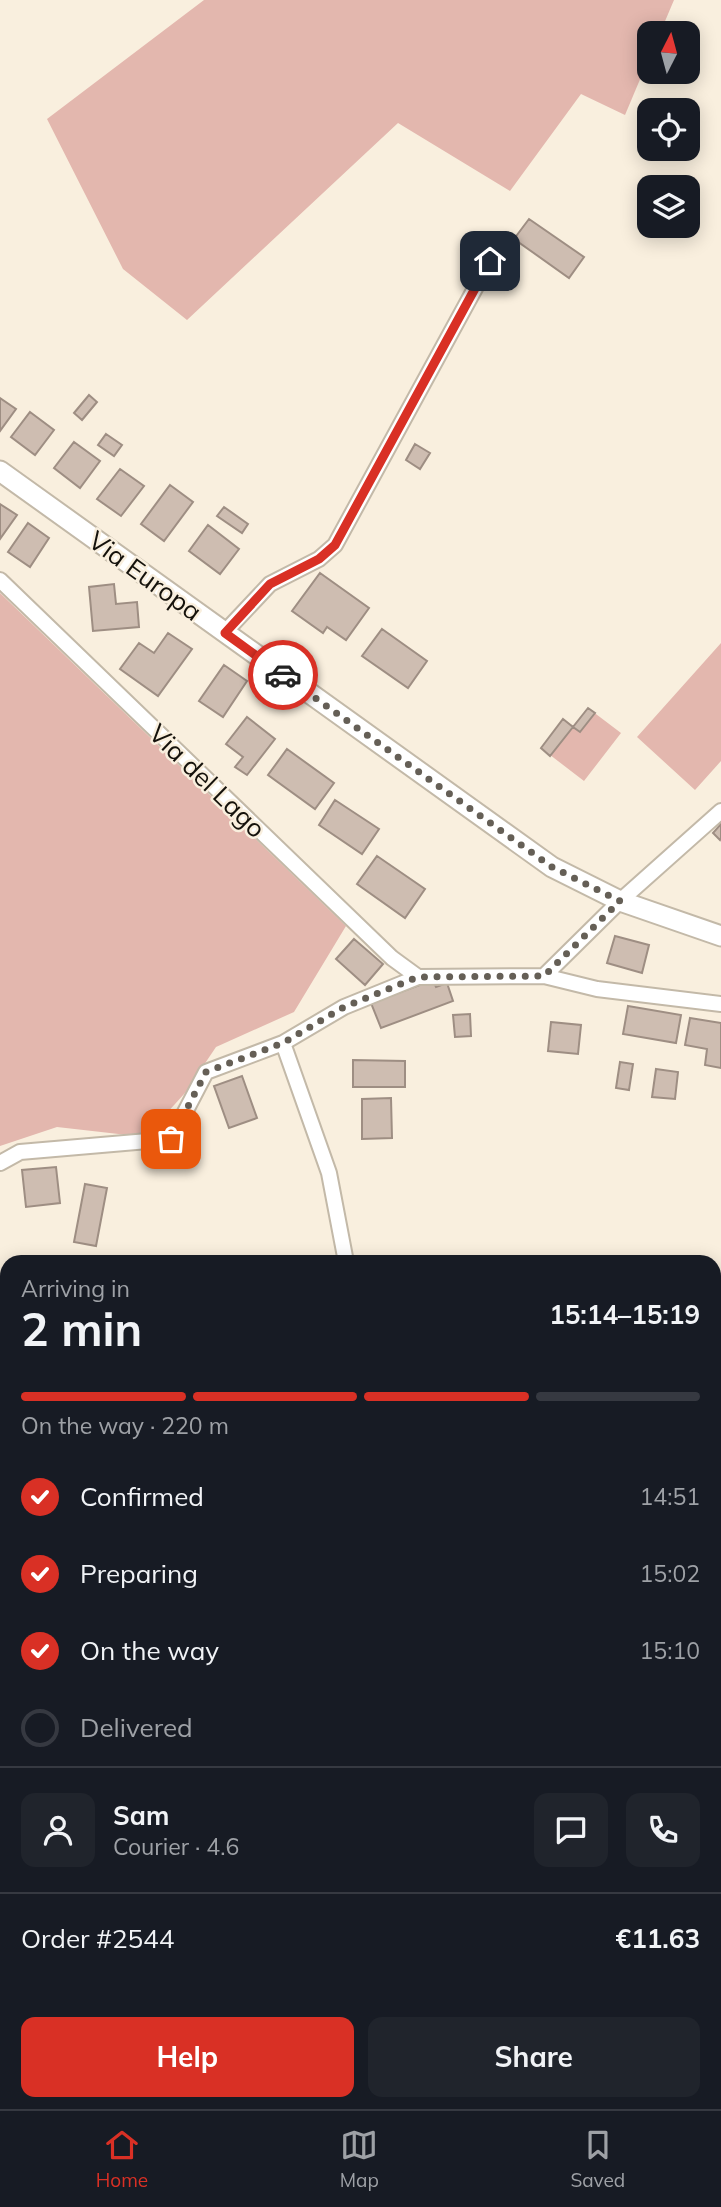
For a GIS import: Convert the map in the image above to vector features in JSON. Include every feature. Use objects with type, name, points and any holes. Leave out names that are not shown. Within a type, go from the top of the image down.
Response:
[{"type":"main road","name":"Via Europa","points":[[0,471],[552,867],[620,901],[721,936]]},
{"type":"street","points":[[225,633],[270,584],[319,559],[335,545],[490,261]]},
{"type":"street","name":"Via del Lago","points":[[0,580],[392,958],[418,977]]},
{"type":"street","points":[[544,976],[620,901],[721,811]]},
{"type":"street","points":[[0,1163],[20,1152],[171,1139],[206,1072],[283,1043],[344,1007],[418,977],[544,976],[597,989],[721,1004]]},
{"type":"street","points":[[283,1043],[329,1173],[345,1255]]},
{"type":"shaded area","points":[[204,0],[674,0],[665,21],[637,21],[638,84],[625,115],[581,94],[510,191],[398,123],[187,320],[123,269],[47,119]]},
{"type":"shaded area","points":[[0,593],[346,926],[294,1012],[216,1047],[185,1093],[145,1137],[57,1127],[0,1146]]},
{"type":"shaded area","points":[[721,643],[721,761],[695,790],[637,737]]},
{"type":"shaded area","points":[[588,708],[621,733],[584,781],[541,748],[563,719],[573,726]]},
{"type":"building","points":[[529,219],[584,257],[569,278],[514,239]]},
{"type":"building","points":[[89,395],[97,402],[82,420],[74,413]]},
{"type":"building","points":[[0,398],[16,409],[0,431]]},
{"type":"building","points":[[30,412],[54,430],[35,455],[11,437]]},
{"type":"building","points":[[106,434],[122,445],[114,456],[98,445]]},
{"type":"building","points":[[74,442],[100,461],[80,488],[54,468]]},
{"type":"building","points":[[415,444],[430,453],[420,469],[406,460]]},
{"type":"building","points":[[120,469],[144,486],[121,516],[97,499]]},
{"type":"building","points":[[170,485],[193,502],[164,541],[141,524]]},
{"type":"building","points":[[0,504],[17,515],[0,539]]},
{"type":"building","points":[[224,507],[248,524],[242,533],[217,516]]},
{"type":"building","points":[[28,523],[49,538],[30,567],[8,552]]},
{"type":"building","points":[[208,525],[239,549],[220,574],[189,551]]},
{"type":"building","points":[[320,573],[369,608],[346,640],[327,627],[323,633],[292,611]]},
{"type":"building","points":[[114,584],[116,604],[137,602],[139,627],[93,631],[89,587]]},
{"type":"building","points":[[382,629],[427,661],[408,688],[362,656]]},
{"type":"building","points":[[168,633],[192,649],[158,696],[120,669],[139,643],[154,653]]},
{"type":"building","points":[[224,665],[247,681],[223,717],[199,701]]},
{"type":"building","points":[[588,708],[595,713],[580,732],[573,727]]},
{"type":"building","points":[[247,717],[275,739],[247,775],[235,767],[243,757],[226,744]]},
{"type":"building","points":[[563,719],[573,727],[550,756],[541,748]]},
{"type":"building","points":[[287,749],[334,783],[315,809],[268,775]]},
{"type":"building","points":[[335,800],[379,829],[362,854],[319,825]]},
{"type":"building","points":[[721,824],[721,838],[720,840],[713,833]]},
{"type":"building","points":[[377,856],[425,889],[405,918],[357,884]]},
{"type":"building","points":[[615,936],[649,945],[642,973],[607,963]]},
{"type":"building","points":[[354,939],[383,964],[365,985],[336,959]]},
{"type":"building","points":[[433,980],[436,987],[447,983],[453,1001],[381,1028],[371,1003]]},
{"type":"building","points":[[628,1006],[681,1015],[676,1043],[623,1034]]},
{"type":"building","points":[[470,1014],[471,1036],[455,1037],[453,1015]]},
{"type":"building","points":[[690,1018],[721,1023],[721,1068],[705,1065],[707,1049],[685,1045]]},
{"type":"building","points":[[551,1022],[581,1025],[578,1054],[548,1051]]},
{"type":"building","points":[[353,1060],[405,1061],[405,1087],[353,1087]]},
{"type":"building","points":[[620,1062],[633,1064],[629,1090],[616,1088]]},
{"type":"building","points":[[656,1069],[678,1072],[675,1099],[652,1097]]},
{"type":"building","points":[[242,1076],[257,1118],[229,1128],[214,1086]]},
{"type":"building","points":[[391,1098],[392,1138],[362,1139],[362,1099]]},
{"type":"building","points":[[56,1167],[60,1203],[26,1207],[22,1170]]},
{"type":"building","points":[[85,1184],[107,1188],[96,1246],[74,1242]]},
{"type":"way so far","points":[[171,1139],[206,1072],[283,1043],[344,1007],[418,977],[544,976],[620,901],[552,867],[283,675]]},
{"type":"route","points":[[283,675],[225,633],[270,584],[319,559],[335,545],[490,261]]}]
